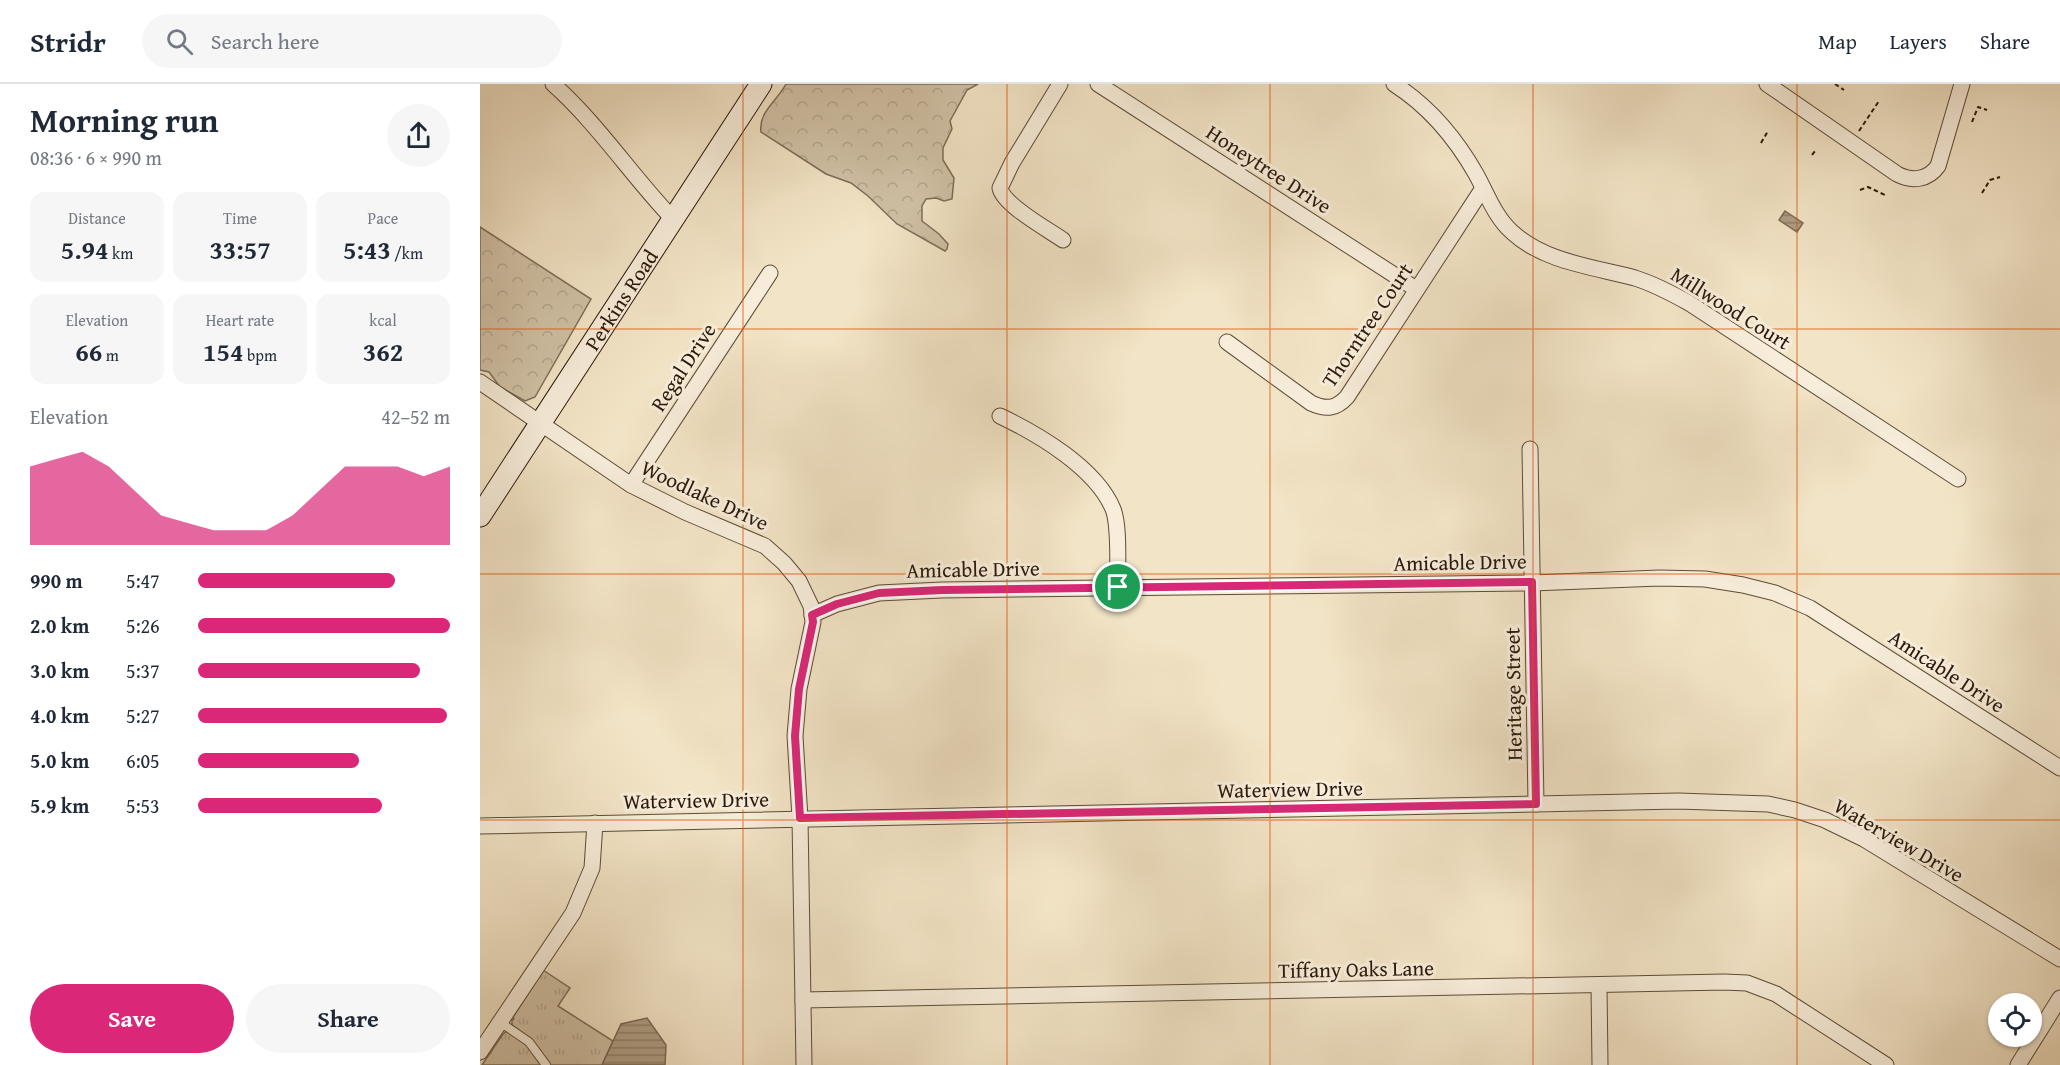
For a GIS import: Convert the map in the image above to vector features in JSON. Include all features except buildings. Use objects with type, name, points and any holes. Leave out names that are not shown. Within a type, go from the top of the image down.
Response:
[{"type":"main road","name":"Perkins Road","points":[[480,516],[761,84]]},
{"type":"street","points":[[553,84],[595,126],[649,194],[673,219]]},
{"type":"street","points":[[1060,84],[1012,163],[1000,189],[1002,196],[1010,203],[1064,240]]},
{"type":"street","name":"Honeytree Drive","points":[[1098,84],[1416,289]]},
{"type":"street","name":"Millwood Court","points":[[1394,84],[1446,128],[1484,188],[1498,217],[1526,243],[1564,260],[1649,283],[1689,303],[1958,479]]},
{"type":"street","points":[[1767,84],[1904,177],[1918,179],[1934,171],[1941,158],[1962,84]]},
{"type":"street","name":"Thorntree Court","points":[[1227,342],[1311,403],[1323,408],[1334,407],[1347,396],[1484,188]]},
{"type":"street","name":"Regal Drive","points":[[631,485],[770,273]]},
{"type":"street","name":"Woodlake Drive","points":[[480,382],[631,485],[687,513],[765,546],[799,581],[811,606],[813,622],[799,689],[795,736],[800,818],[804,1065]]},
{"type":"street","points":[[1000,416],[1040,438],[1086,472],[1100,488],[1113,510],[1118,587]]},
{"type":"street","name":"Heritage Street","points":[[1530,449],[1536,804]]},
{"type":"street","name":"Amicable Drive","points":[[812,615],[837,604],[879,593],[1118,587],[1705,579],[1775,593],[1821,615],[2060,768]]},
{"type":"street","name":"Waterview Drive","points":[[480,826],[1678,801],[1768,804],[1825,820],[1864,839],[2060,959]]},
{"type":"street","points":[[480,1052],[573,913],[584,892],[592,868],[595,823]]},
{"type":"street","name":"Tiffany Oaks Lane","points":[[803,1000],[1724,981],[1747,983],[1776,994],[1886,1065]]},
{"type":"street","points":[[1599,985],[1600,1065]]},
{"type":"street","points":[[2018,1065],[2060,998]]},
{"type":"lane","points":[[500,1022],[529,1042],[546,1065]]},
{"type":"path","points":[[1835,84],[1844,90]]},
{"type":"path","points":[[1852,141],[1880,101]]},
{"type":"path","points":[[1972,122],[1978,107],[1987,110]]},
{"type":"path","points":[[1761,142],[1768,131]]},
{"type":"path","points":[[1812,155],[1815,151]]},
{"type":"path","points":[[1982,193],[1990,180],[2000,177]]},
{"type":"path","points":[[1860,190],[1868,187],[1887,196]]},
{"type":"green space","points":[[786,84],[978,84],[967,90],[950,121],[952,129],[943,148],[943,160],[954,178],[952,199],[944,201],[936,198],[926,199],[922,206],[922,221],[948,244],[945,251],[897,224],[851,183],[826,174],[761,132],[765,112]]},
{"type":"green space","points":[[480,227],[591,299],[535,397],[525,401],[500,387],[489,372],[480,370]]},
{"type":"green space","points":[[543,970],[570,988],[558,1006],[613,1041],[602,1065],[550,1065],[532,1040],[512,1025],[513,1017]]},
{"type":"green space","points":[[507,1031],[527,1043],[542,1065],[482,1065]]},
{"type":"shaded area","points":[[1785,211],[1803,223],[1797,232],[1779,220]]},
{"type":"shaded area","points":[[647,1018],[666,1045],[665,1065],[602,1065],[621,1024]]},
{"type":"route","points":[[1532,582],[1536,804],[800,818],[795,736],[799,689],[813,622],[812,615],[837,604],[879,593],[1118,587],[1532,582]]}]
